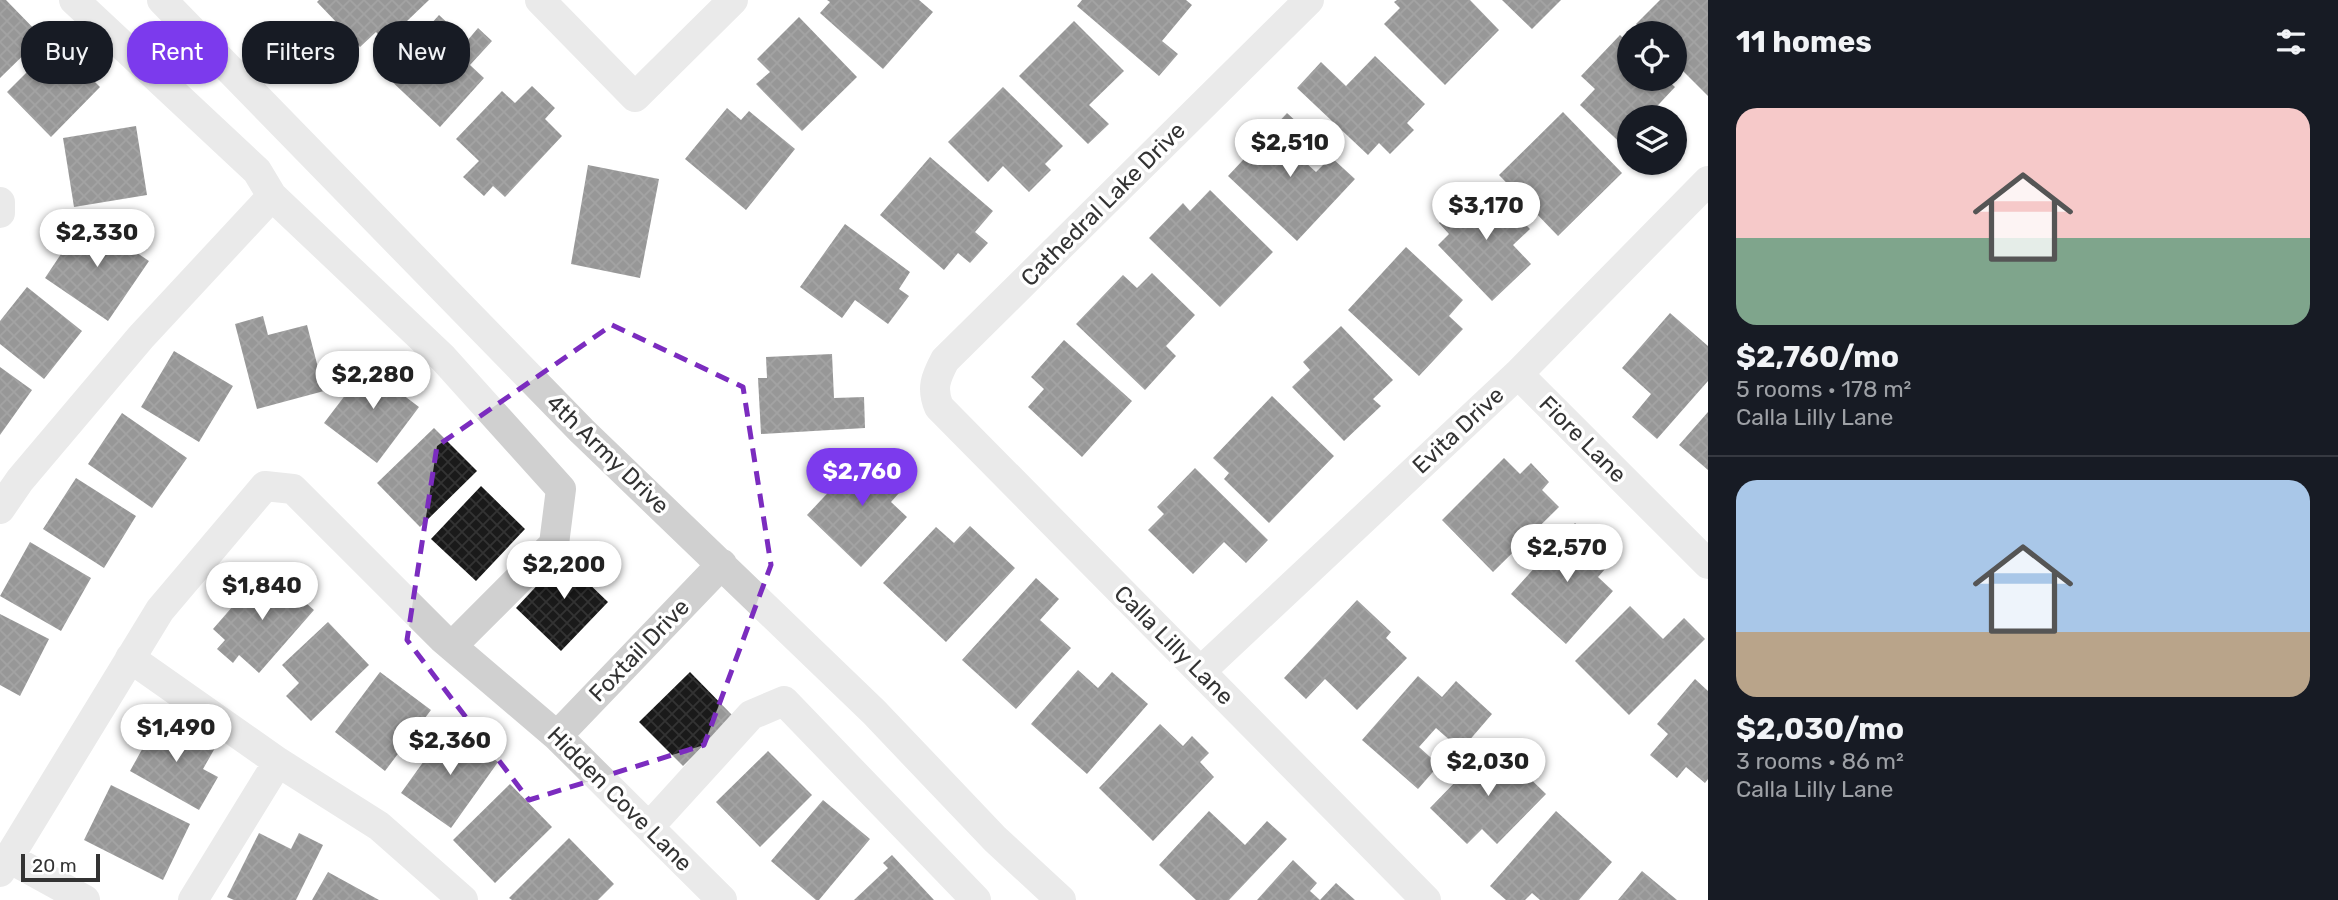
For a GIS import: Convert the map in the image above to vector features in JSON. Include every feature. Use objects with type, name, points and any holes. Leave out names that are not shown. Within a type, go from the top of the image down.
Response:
[{"type":"street","points":[[74,0],[257,171],[272,197],[443,358],[561,489],[554,544],[452,646]]},
{"type":"street","name":"4th Army Drive","points":[[162,0],[582,431],[874,712],[995,839],[1061,900]]},
{"type":"street","points":[[540,0],[635,97],[733,0]]},
{"type":"street","name":"Cathedral Lake Drive","points":[[934,384],[945,360],[1309,0]]},
{"type":"street","name":"Evita Drive","points":[[1200,671],[1518,374],[1708,181]]},
{"type":"street","points":[[0,509],[20,480],[141,337],[272,197]]},
{"type":"street","name":"Fiore Lane","points":[[1518,374],[1708,564]]},
{"type":"street","name":"Calla Lilly Lane","points":[[934,384],[939,407],[1426,900]]},
{"type":"street","name":"Hidden Cove Lane","points":[[130,658],[160,610],[265,486],[293,489],[452,646],[557,736],[722,900]]},
{"type":"street","name":"Foxtail Drive","points":[[557,736],[722,564]]},
{"type":"street","points":[[85,900],[4,865],[130,658],[278,762],[379,826],[463,900]]},
{"type":"street","points":[[649,827],[751,715],[784,701],[976,900]]},
{"type":"street","points":[[193,900],[278,762]]},
{"type":"highlighted area","points":[[612,325],[743,387],[771,565],[704,745],[529,800],[407,640],[437,446]]},
{"type":"building","points":[[0,0],[6,0],[26,21],[21,21],[21,58],[0,78]]},
{"type":"building","points":[[429,0],[407,21],[373,21],[373,35],[360,47],[359,21],[335,21],[317,2]]},
{"type":"building","points":[[827,0],[919,0],[933,12],[883,69],[820,13],[830,2]]},
{"type":"building","points":[[1082,0],[1186,0],[1192,5],[1162,41],[1178,54],[1159,76],[1077,6]]},
{"type":"building","points":[[1470,0],[1499,30],[1445,85],[1384,24],[1400,8],[1394,2]]},
{"type":"building","points":[[1502,0],[1561,0],[1532,29]]},
{"type":"building","points":[[1660,0],[1708,0],[1708,96],[1687,75],[1687,21],[1639,21]]},
{"type":"building","points":[[439,15],[445,21],[434,21]]},
{"type":"building","points":[[799,17],[857,77],[802,131],[756,84],[770,72],[757,59]]},
{"type":"building","points":[[1074,21],[1124,71],[1089,105],[1109,124],[1088,144],[1019,76]]},
{"type":"building","points":[[478,28],[492,41],[470,65],[470,37]]},
{"type":"building","points":[[1617,38],[1617,91],[1671,91],[1658,105],[1617,105],[1617,140],[1580,105],[1595,89],[1581,76]]},
{"type":"building","points":[[1375,56],[1425,104],[1407,123],[1414,130],[1390,154],[1379,143],[1368,155],[1297,88],[1321,62],[1346,86]]},
{"type":"building","points":[[470,65],[484,78],[440,127],[395,84],[470,84]]},
{"type":"building","points":[[21,78],[21,84],[97,84],[100,87],[51,137],[7,92]]},
{"type":"building","points":[[532,86],[555,108],[545,119],[562,136],[505,197],[493,186],[484,196],[463,177],[479,161],[456,139],[502,91],[515,103]]},
{"type":"building","points":[[1003,87],[1063,146],[1045,164],[1051,170],[1029,192],[1003,166],[988,182],[948,142]]},
{"type":"building","points":[[727,108],[741,120],[749,111],[795,149],[746,210],[685,159]]},
{"type":"building","points":[[1563,112],[1617,168],[1617,175],[1620,175],[1558,236],[1499,175]]},
{"type":"building","points":[[1287,113],[1310,134],[1294,152],[1316,172],[1331,157],[1355,179],[1297,241],[1228,176]]},
{"type":"building","points":[[136,126],[147,195],[74,207],[63,138]]},
{"type":"building","points":[[930,157],[993,211],[975,232],[988,243],[970,263],[958,253],[944,270],[880,215]]},
{"type":"building","points":[[588,165],[659,179],[640,278],[571,264]]},
{"type":"building","points":[[1488,185],[1530,229],[1513,245],[1531,264],[1492,301],[1438,245],[1449,234],[1439,223],[1462,200],[1467,206]]},
{"type":"building","points":[[1210,190],[1273,252],[1220,307],[1149,238],[1183,203],[1190,211]]},
{"type":"building","points":[[85,218],[149,261],[108,321],[45,278]]},
{"type":"building","points":[[845,224],[910,272],[899,289],[909,296],[888,324],[855,300],[842,318],[800,287]]},
{"type":"building","points":[[1406,247],[1463,300],[1449,316],[1463,329],[1419,376],[1348,310]]},
{"type":"building","points":[[1152,273],[1195,315],[1166,346],[1176,356],[1145,390],[1076,324],[1123,275],[1137,288]]},
{"type":"building","points":[[27,287],[82,331],[44,379],[0,344],[0,321]]},
{"type":"building","points":[[1670,313],[1708,346],[1708,381],[1657,439],[1632,417],[1651,394],[1622,368]]},
{"type":"building","points":[[263,316],[268,335],[307,325],[324,391],[257,409],[235,324]]},
{"type":"building","points":[[1341,326],[1393,380],[1373,399],[1381,406],[1344,441],[1292,387],[1310,370],[1303,362]]},
{"type":"building","points":[[1064,340],[1132,401],[1082,457],[1028,407],[1044,389],[1031,377]]},
{"type":"building","points":[[174,351],[233,386],[199,442],[141,407]]},
{"type":"building","points":[[832,354],[834,398],[864,397],[865,428],[761,434],[758,378],[767,378],[766,357]]},
{"type":"building","points":[[375,356],[399,374],[390,385],[419,407],[377,463],[324,423]]},
{"type":"building","points":[[0,367],[32,390],[0,435]]},
{"type":"building","points":[[1272,396],[1334,456],[1269,523],[1224,479],[1229,473],[1213,458]]},
{"type":"building","points":[[1708,412],[1708,470],[1679,445]]},
{"type":"building","points":[[122,413],[187,458],[152,508],[88,464]]},
{"type":"building","points":[[434,428],[477,471],[420,527],[377,483]]},
{"type":"building","points":[[870,448],[908,483],[891,502],[907,517],[861,567],[807,515]]},
{"type":"building","points":[[1504,458],[1520,474],[1531,463],[1549,482],[1542,490],[1559,507],[1493,572],[1442,520]]},
{"type":"building","points":[[1195,468],[1268,540],[1246,563],[1224,542],[1193,574],[1148,530],[1164,514],[1157,507]]},
{"type":"building","points":[[76,478],[136,516],[104,568],[43,529]]},
{"type":"building","points":[[481,486],[525,529],[476,581],[431,539]]},
{"type":"building","points":[[1575,523],[1614,559],[1598,577],[1613,591],[1566,644],[1511,594]]},
{"type":"building","points":[[970,526],[1015,568],[946,642],[883,583],[936,527],[954,543]]},
{"type":"building","points":[[30,542],[91,578],[61,631],[0,596]]},
{"type":"building","points":[[573,547],[595,568],[584,579],[608,602],[561,651],[516,608]]},
{"type":"building","points":[[266,568],[314,610],[259,673],[239,655],[233,663],[217,649],[225,640],[213,629]]},
{"type":"building","points":[[1036,578],[1059,599],[1040,620],[1071,648],[1016,709],[962,660]]},
{"type":"building","points":[[1357,600],[1391,632],[1386,638],[1407,658],[1357,710],[1325,679],[1306,699],[1284,678]]},
{"type":"building","points":[[1630,606],[1663,639],[1684,618],[1705,639],[1629,715],[1575,661]]},
{"type":"building","points":[[0,614],[49,639],[20,696],[0,685]]},
{"type":"building","points":[[328,622],[369,665],[311,721],[286,696],[299,683],[282,665]]},
{"type":"building","points":[[1078,670],[1098,688],[1112,672],[1148,704],[1087,774],[1031,724]]},
{"type":"building","points":[[380,672],[431,710],[385,771],[335,732]]},
{"type":"building","points":[[690,672],[733,716],[683,766],[639,722]]},
{"type":"building","points":[[1418,676],[1442,697],[1456,681],[1492,714],[1461,750],[1436,728],[1419,747],[1439,765],[1418,789],[1362,740]]},
{"type":"building","points":[[1695,679],[1708,691],[1708,779],[1705,783],[1686,767],[1677,778],[1650,755],[1668,734],[1657,724]]},
{"type":"building","points":[[160,717],[215,748],[203,769],[218,777],[199,810],[130,771]]},
{"type":"building","points":[[1160,724],[1183,746],[1192,736],[1209,753],[1200,762],[1214,777],[1153,841],[1099,788]]},
{"type":"building","points":[[449,726],[498,762],[451,828],[401,793]]},
{"type":"building","points":[[1493,743],[1546,794],[1497,844],[1482,829],[1467,844],[1430,808]]},
{"type":"building","points":[[768,751],[812,795],[760,847],[716,802]]},
{"type":"building","points":[[510,784],[552,827],[495,883],[453,840]]},
{"type":"building","points":[[111,785],[190,824],[163,880],[84,840]]},
{"type":"building","points":[[823,800],[870,839],[819,900],[816,900],[771,861]]},
{"type":"building","points":[[1209,811],[1245,845],[1267,821],[1287,839],[1229,900],[1196,900],[1159,865]]},
{"type":"building","points":[[1556,811],[1612,862],[1579,900],[1540,900],[1532,893],[1525,900],[1506,900],[1490,886]]},
{"type":"building","points":[[259,833],[291,849],[299,833],[323,845],[296,900],[234,900],[227,897]]},
{"type":"building","points":[[569,838],[614,884],[598,900],[509,898]]},
{"type":"building","points":[[892,855],[934,900],[854,900],[888,868],[883,863]]},
{"type":"building","points":[[1293,860],[1317,883],[1310,891],[1320,900],[1257,900]]},
{"type":"building","points":[[1642,871],[1677,900],[1618,900]]},
{"type":"building","points":[[328,872],[379,900],[312,900]]},
{"type":"building","points":[[1336,883],[1355,900],[1320,900]]}]
